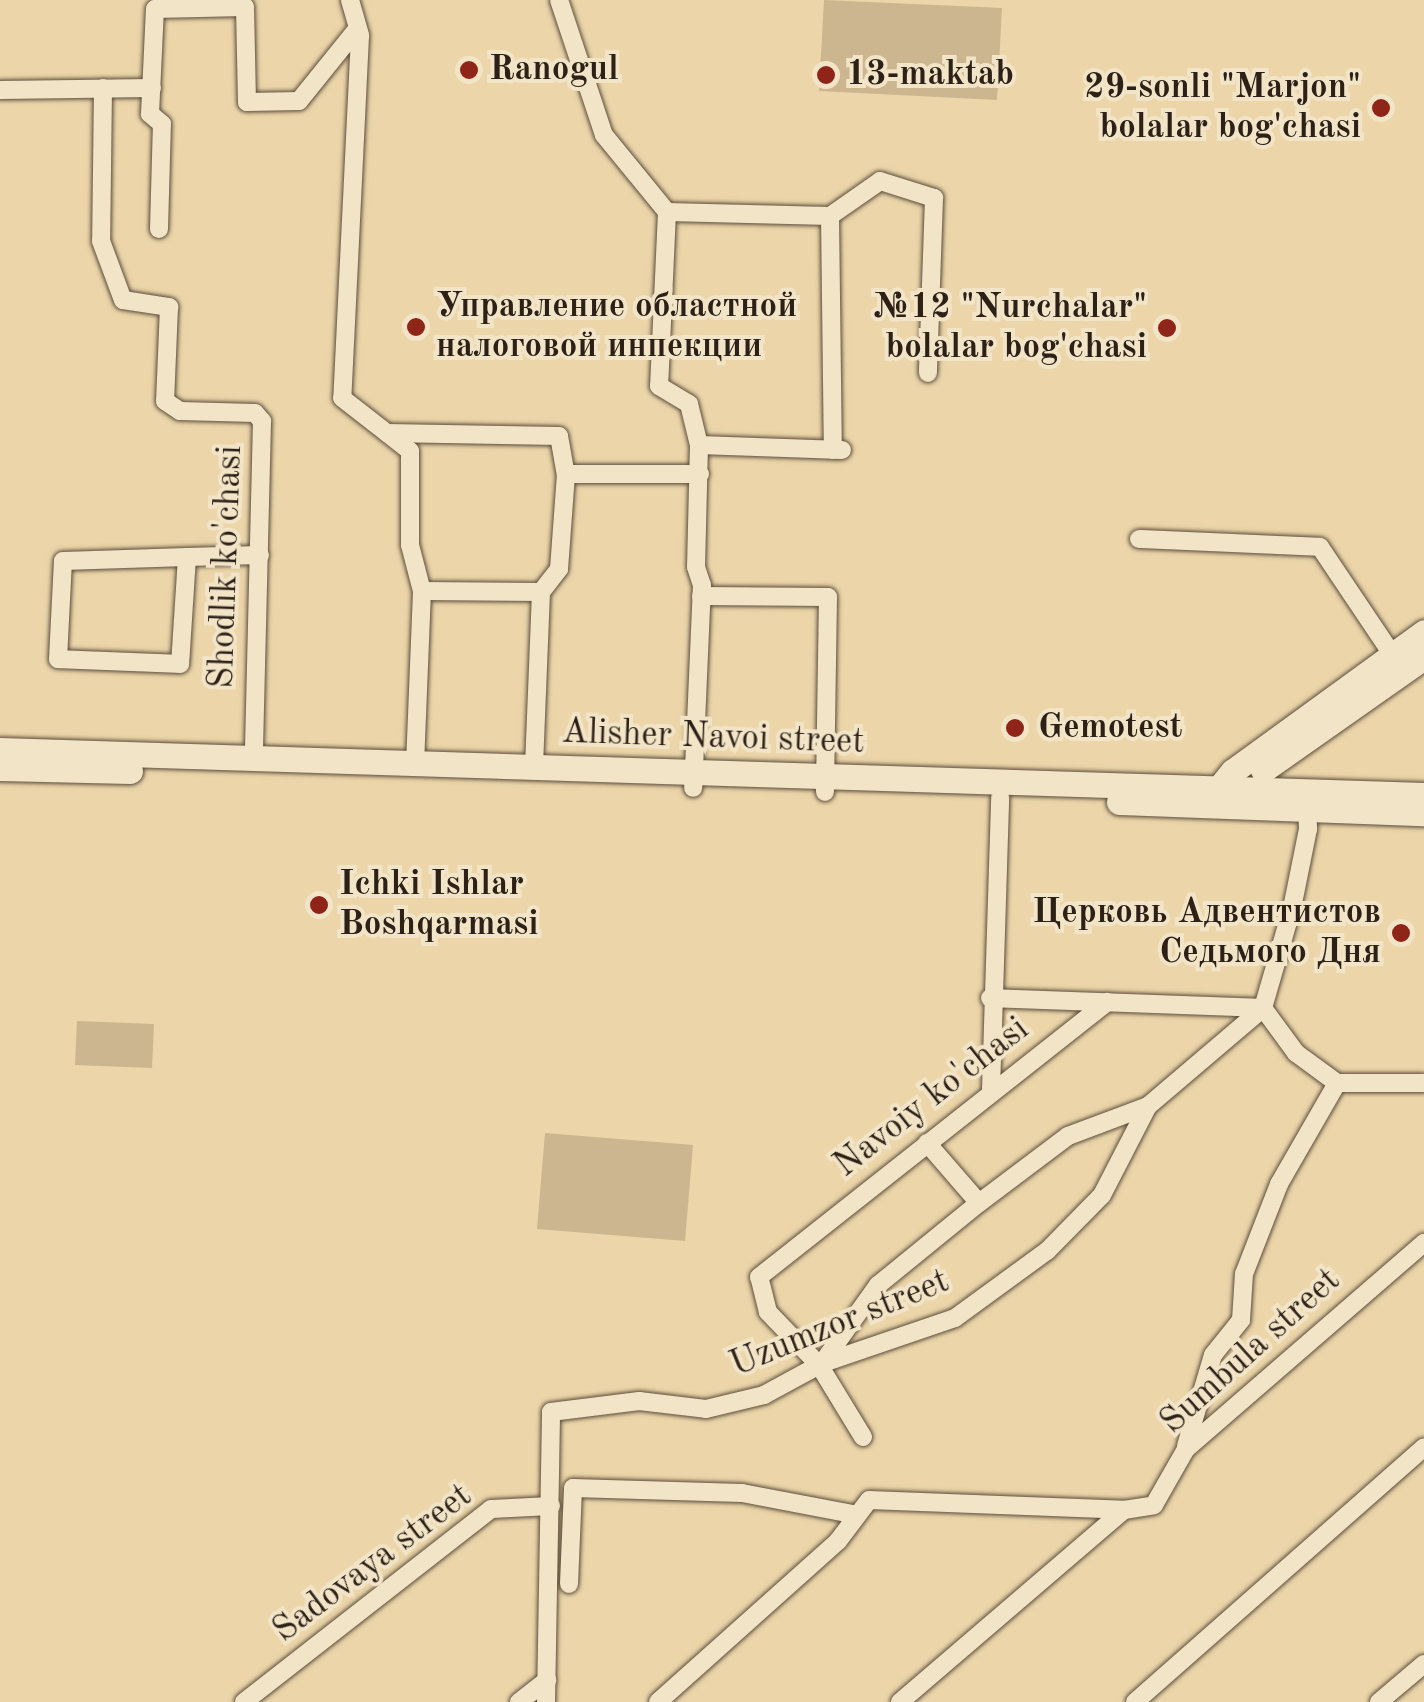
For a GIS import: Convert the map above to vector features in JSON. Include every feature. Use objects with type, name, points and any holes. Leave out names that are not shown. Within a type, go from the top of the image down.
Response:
[{"type":"main road","points":[[1224,796],[1301,744],[1407,662],[1424,632]]},
{"type":"main road","points":[[1224,796],[1407,662]]},
{"type":"main road","points":[[1301,744],[1312,796]]},
{"type":"main road","name":"Alisher Navoi street","points":[[0,750],[534,768],[694,780]]},
{"type":"main road","name":"Alisher Navoi street","points":[[0,768],[694,780],[1224,796]]},
{"type":"main road","name":"Alisher Navoi street","points":[[826,784],[1000,797],[1424,795]]},
{"type":"main road","name":"Alisher Navoi street","points":[[1312,796],[1424,812]]},
{"type":"street","points":[[350,0],[358,29],[342,398],[410,452],[410,546],[422,590],[414,764]]},
{"type":"street","points":[[559,0],[604,135],[667,212],[659,386],[689,404],[699,445],[701,596],[694,780]]},
{"type":"street","points":[[159,229],[162,124],[150,114],[155,8],[245,7],[247,102],[298,100],[358,29]]},
{"type":"street","name":"Shodlik ko'chasi","points":[[103,88],[100,240],[115,288],[123,300],[169,307],[169,408],[254,414],[262,422],[254,759]]},
{"type":"street","points":[[0,90],[152,88]]},
{"type":"street","points":[[667,212],[830,216],[880,181],[934,198],[928,372]]},
{"type":"street","points":[[699,445],[837,450],[830,216]]},
{"type":"street","points":[[387,434],[559,436],[566,474],[559,569],[541,592],[534,768]]},
{"type":"street","points":[[566,474],[700,474]]},
{"type":"street","points":[[1139,539],[1320,547],[1407,662]]},
{"type":"street","points":[[186,557],[260,556]]},
{"type":"street","name":"Shodlik ko'chasi","points":[[186,557],[180,664],[58,659],[62,561],[186,557]]},
{"type":"street","points":[[422,590],[541,592]]},
{"type":"street","points":[[701,596],[828,597],[826,784]]},
{"type":"street","points":[[1264,1008],[1292,908],[1312,796]]},
{"type":"street","points":[[991,1090],[990,998],[1000,797]]},
{"type":"street","points":[[990,998],[1264,1008]]},
{"type":"street","name":"Navoiy ko'chasi","points":[[821,1364],[768,1312],[759,1277],[1107,1002]]},
{"type":"street","points":[[1264,1008],[1296,1052],[1337,1083],[1424,1083]]},
{"type":"street","name":"Uzumzor street","points":[[551,1506],[552,1412],[639,1401],[706,1410],[764,1395],[821,1364],[955,1318],[1047,1252],[1102,1196],[1148,1106],[1264,1008]]},
{"type":"street","points":[[1186,1449],[1213,1355],[1241,1320],[1244,1274],[1280,1184],[1337,1083]]},
{"type":"street","points":[[863,1437],[821,1364],[878,1285],[1068,1136],[1148,1106]]},
{"type":"street","points":[[927,1142],[979,1203]]},
{"type":"street","name":"Sumbula street","points":[[900,1702],[1124,1510],[1154,1505],[1186,1449],[1424,1243]]},
{"type":"street","points":[[1134,1702],[1424,1447]]},
{"type":"street","points":[[569,1584],[574,1488],[742,1492],[857,1516]]},
{"type":"street","points":[[658,1702],[838,1541],[869,1500],[1124,1510]]},
{"type":"street","points":[[546,1702],[551,1506]]},
{"type":"street","name":"Sadovaya street","points":[[244,1702],[491,1508],[551,1506]]},
{"type":"street","points":[[1379,1702],[1424,1664]]},
{"type":"street","points":[[519,1702],[547,1680]]},
{"type":"shaded area","points":[[824,0],[1002,8],[997,100],[819,91]]},
{"type":"shaded area","points":[[77,1021],[154,1024],[152,1068],[75,1065]]},
{"type":"shaded area","points":[[545,1133],[693,1145],[685,1241],[537,1229]]},
{"type":"place","name":"Ranogul","points":[[469,70]]},
{"type":"place","name":"13-maktab","points":[[826,75]]},
{"type":"place","name":"29-sonli \"Marjon\" bolalar bog'chasi","points":[[1381,108]]},
{"type":"place","name":"Управление областной налоговой инпекции","points":[[416,327]]},
{"type":"place","name":"№12 \"Nurchalar\" bolalar bog'chasi","points":[[1167,328]]},
{"type":"place","name":"Gemotest","points":[[1015,728]]},
{"type":"place","name":"Ichki Ishlar Boshqarmasi","points":[[319,905]]},
{"type":"place","name":"Церковь Адвентистов Седьмого Дня","points":[[1401,933]]}]
